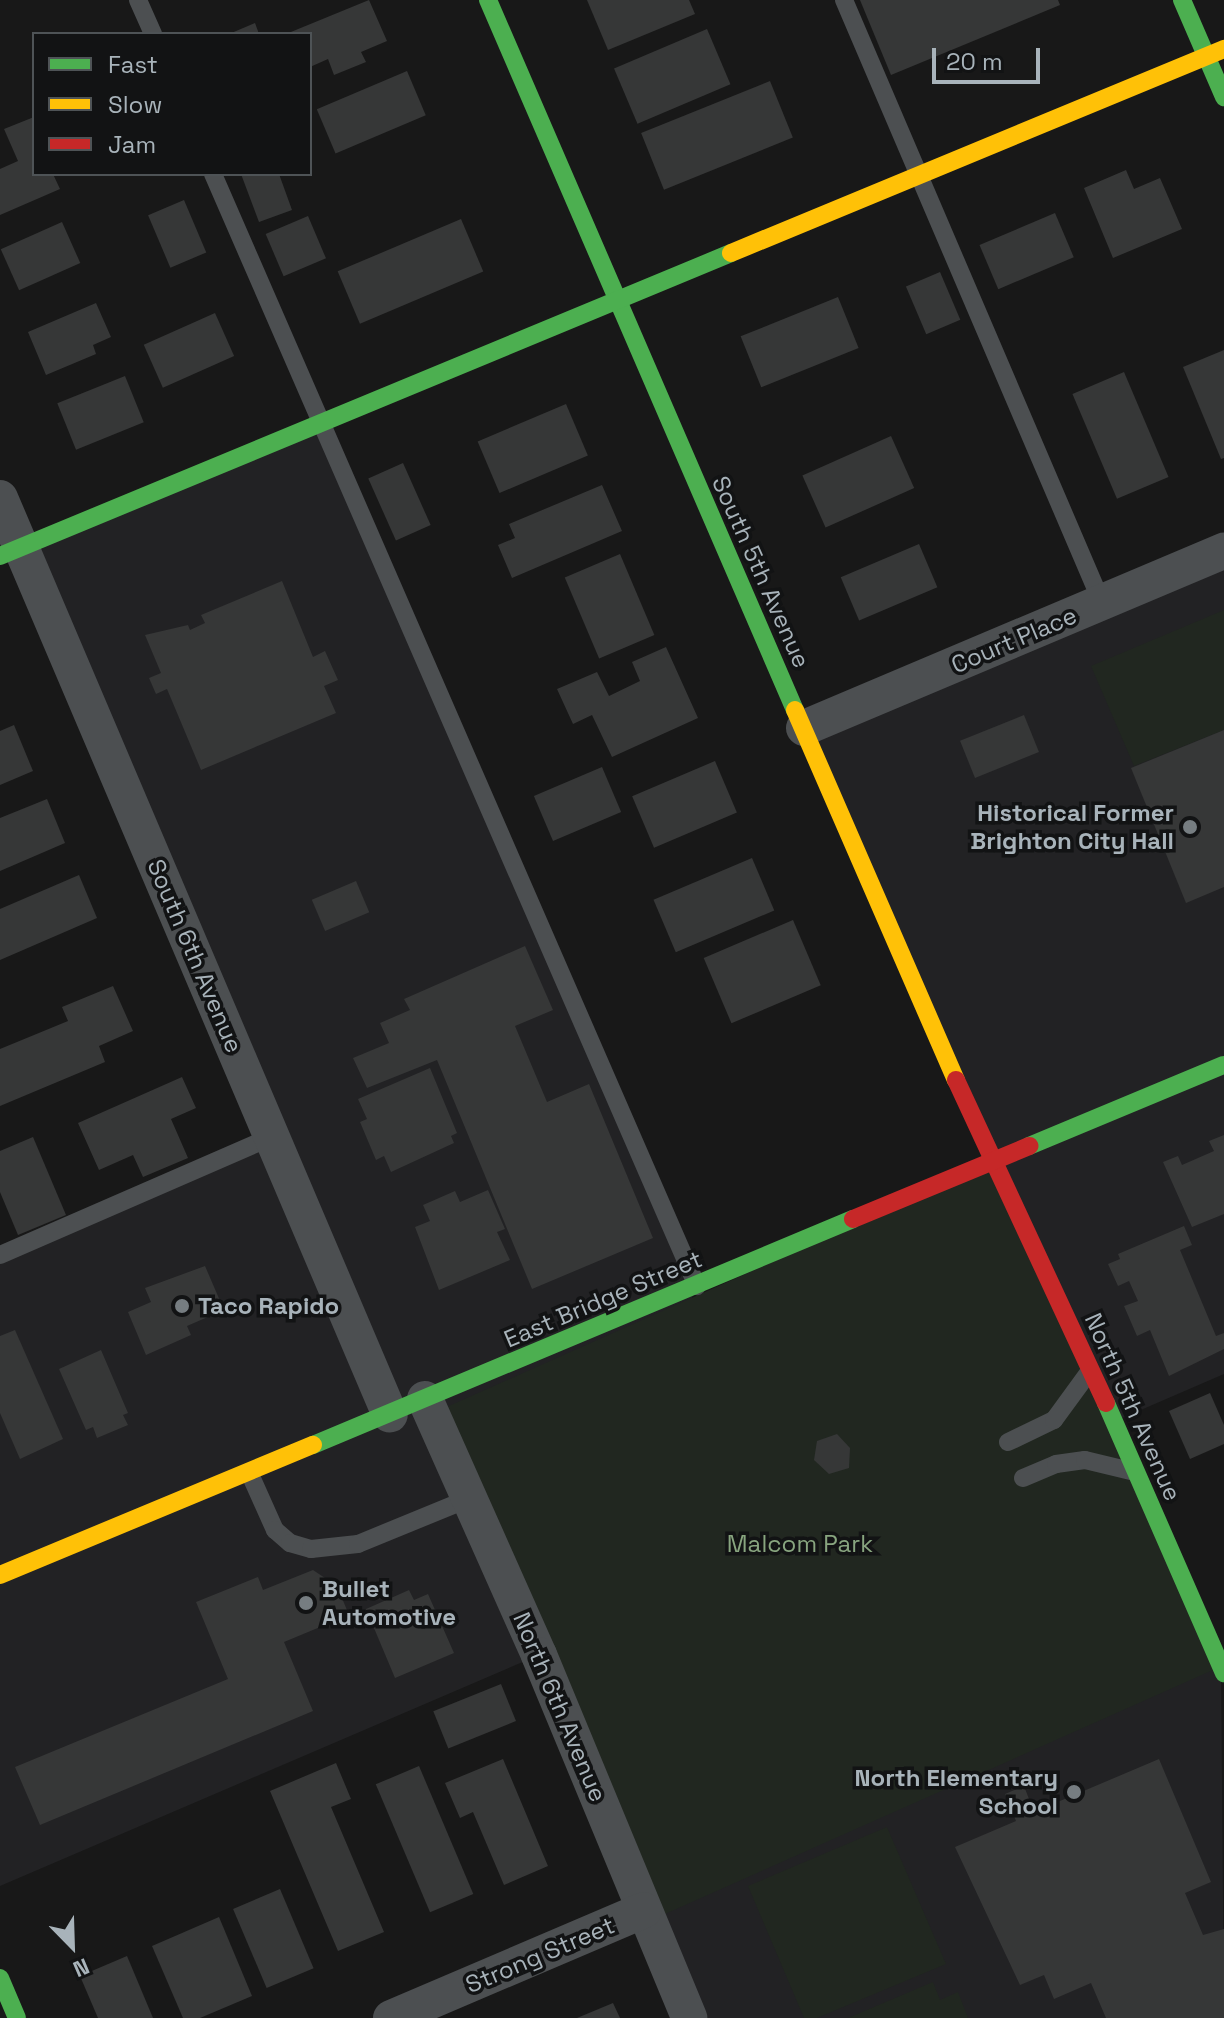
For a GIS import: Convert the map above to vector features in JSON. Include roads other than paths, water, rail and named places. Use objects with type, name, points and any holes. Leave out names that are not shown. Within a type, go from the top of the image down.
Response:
[{"type":"street","name":"South 5th Avenue","points":[[488,0],[615,300],[950,1068],[997,1162]]},
{"type":"street","points":[[1182,0],[1215,53],[1224,97]]},
{"type":"street","points":[[11,552],[320,421],[1215,53]]},
{"type":"street","name":"South 6th Avenue","points":[[0,498],[11,552],[272,1137],[390,1415]]},
{"type":"street","name":"Court Place","points":[[804,728],[1224,551]]},
{"type":"street","name":"East Bridge Street","points":[[0,1575],[1224,1065]]},
{"type":"street","name":"North 5th Avenue","points":[[997,1162],[1223,1668]]},
{"type":"street","name":"North 6th Avenue","points":[[425,1399],[470,1498],[689,2018]]},
{"type":"street","name":"Strong Street","points":[[391,2018],[644,1910]]},
{"type":"street","points":[[0,1978],[17,2018]]},
{"type":"lane","points":[[138,0],[152,32]]},
{"type":"lane","points":[[844,0],[1102,603]]},
{"type":"lane","points":[[214,176],[697,1286]]},
{"type":"lane","points":[[0,1255],[272,1137]]},
{"type":"lane","points":[[1008,1442],[1054,1420],[1091,1370]]},
{"type":"lane","points":[[1023,1478],[1056,1464],[1085,1460],[1135,1472]]},
{"type":"lane","points":[[249,1472],[275,1530],[290,1543],[311,1549],[358,1544],[470,1498]]},
{"type":"place","name":"Historical Former Brighton City Hall","points":[[1190,827]]},
{"type":"place","name":"Taco Rapido","points":[[182,1306]]},
{"type":"place","name":"Bullet Automotive","points":[[306,1603]]},
{"type":"place","name":"North Elementary School","points":[[1074,1792]]},
{"type":"park label","name":"Malcom Park","points":[[800,1544]]}]
